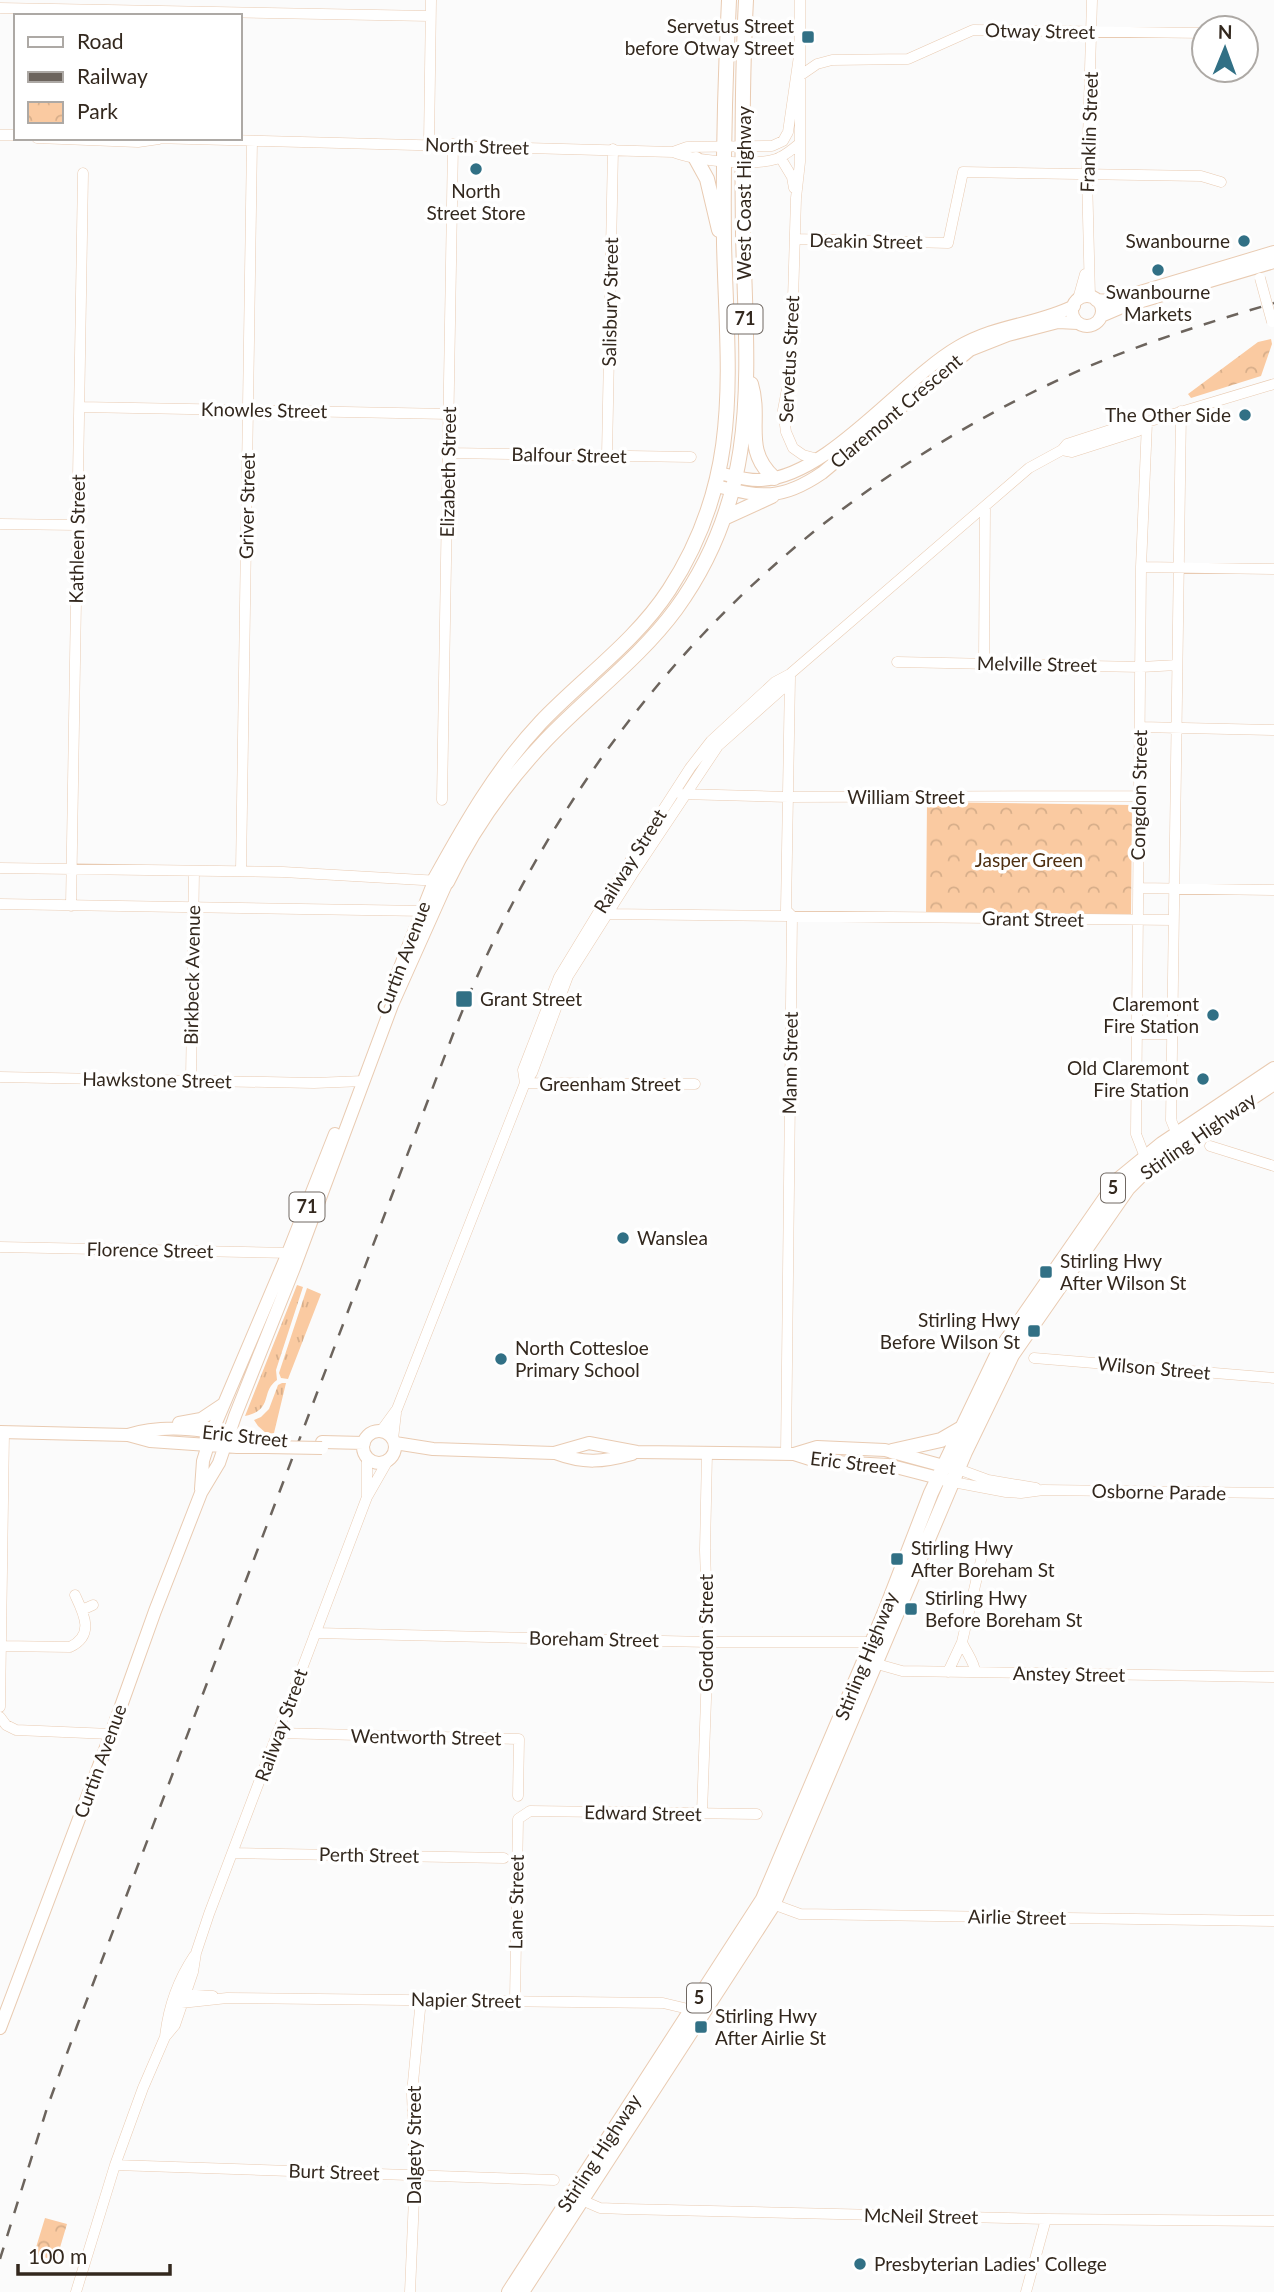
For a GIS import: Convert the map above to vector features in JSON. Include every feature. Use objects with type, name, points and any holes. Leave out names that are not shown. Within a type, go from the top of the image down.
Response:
[{"type":"highway","name":"West Coast Highway","points":[[718,480],[727,426],[729,382],[724,154],[729,0]]},
{"type":"highway","name":"West Coast Highway","points":[[712,549],[735,484],[744,435],[746,369],[742,153],[746,0]]},
{"type":"highway","points":[[696,159],[705,172],[713,213],[724,244]]},
{"type":"highway","points":[[746,369],[756,402],[756,453],[762,466],[774,478]]},
{"type":"highway","name":"Curtin Avenue","points":[[441,881],[482,797],[496,777],[540,723],[636,633],[669,590],[698,536],[718,480]]},
{"type":"highway","points":[[724,519],[772,496]]},
{"type":"highway","name":"Curtin Avenue","points":[[441,881],[494,801],[546,740],[654,636],[678,606],[712,549]]},
{"type":"highway","name":"Stirling Highway","points":[[871,1662],[867,1642],[941,1472],[998,1353],[1024,1313],[1118,1180],[1274,1069]]},
{"type":"highway","name":"Stirling Highway","points":[[1179,1139],[1274,1083]]},
{"type":"highway","name":"Stirling Highway","points":[[509,2292],[576,2197],[768,1902],[871,1662],[1016,1346],[1150,1159]]},
{"type":"highway","points":[[892,1451],[909,1445],[941,1440],[960,1429]]},
{"type":"highway","name":"Stirling Highway","points":[[522,2292],[576,2197]]},
{"type":"main road","name":"Claremont Crescent","points":[[718,480],[772,496],[805,485],[839,451],[955,349],[978,336],[1056,314],[1084,300],[1110,301],[1258,267],[1274,252]]},
{"type":"main road","name":"Claremont Crescent","points":[[1101,316],[1122,307],[1274,262]]},
{"type":"main road","points":[[1084,300],[1101,307],[1101,316],[1092,325],[1078,323],[1073,315],[1084,300]]},
{"type":"main road","name":"Claremont Crescent","points":[[735,484],[774,478],[839,451],[970,350],[1008,335],[1058,321],[1078,323]]},
{"type":"main road","name":"Curtin Avenue","points":[[0,2028],[6,1996],[111,1734],[201,1493],[219,1463],[358,1084],[441,881]]},
{"type":"main road","name":"Curtin Avenue","points":[[201,1493],[203,1461],[212,1432],[294,1253]]},
{"type":"main road","points":[[153,1430],[160,1423],[187,1423],[201,1419],[224,1404]]},
{"type":"main road","name":"Eric Street","points":[[128,1435],[146,1429],[212,1432],[226,1440]]},
{"type":"main road","name":"Eric Street","points":[[2,1432],[128,1435],[150,1441],[208,1445],[226,1440],[322,1445],[365,1450],[376,1463],[392,1449],[554,1452],[589,1443],[637,1452],[790,1454],[816,1461],[888,1465],[956,1476]]},
{"type":"main road","points":[[365,1450],[372,1433],[381,1432],[392,1449]]},
{"type":"main road","name":"Eric Street","points":[[790,1454],[817,1447],[892,1451],[941,1472]]},
{"type":"main road","name":"Eric Street","points":[[554,1452],[568,1458],[593,1462],[637,1452]]},
{"type":"street","points":[[429,144],[431,0]]},
{"type":"street","name":"Servetus Street","points":[[800,0],[800,162],[796,198],[791,369],[783,410],[784,423],[793,448],[803,456],[818,459]]},
{"type":"street","name":"Franklin Street","points":[[1084,300],[1093,0]]},
{"type":"street","points":[[0,8],[430,16]]},
{"type":"street","name":"Otway Street","points":[[801,75],[817,64],[832,60],[908,59],[973,30],[1190,33]]},
{"type":"street","name":"Servetus Street","points":[[742,153],[783,141],[788,132],[799,56]]},
{"type":"street","name":"North Street","points":[[92,140],[150,140]]},
{"type":"street","name":"North Street","points":[[204,140],[453,144],[673,152],[688,147],[724,154]]},
{"type":"street","name":"Griver Street","points":[[241,871],[252,141]]},
{"type":"street","name":"Elizabeth Street","points":[[442,800],[453,144]]},
{"type":"street","points":[[673,152],[696,159],[742,153],[772,160],[799,144]]},
{"type":"street","name":"Salisbury Street","points":[[607,455],[613,149]]},
{"type":"street","name":"Servetus Street","points":[[780,157],[792,177],[796,198]]},
{"type":"street","name":"Deakin Street","points":[[795,239],[948,243],[962,172],[1087,175]]},
{"type":"street","name":"Kathleen Street","points":[[71,906],[83,173]]},
{"type":"street","points":[[1087,175],[1201,176],[1222,181]]},
{"type":"street","points":[[1258,267],[1273,325]]},
{"type":"street","name":"Railway Street","points":[[603,914],[673,793],[711,741],[775,682],[790,674],[1029,468],[1062,450],[1072,452],[1138,430],[1147,422],[1274,384]]},
{"type":"street","name":"Knowles Street","points":[[80,407],[449,414]]},
{"type":"street","name":"Congdon Street","points":[[1179,1139],[1171,1120],[1181,411]]},
{"type":"street","name":"Congdon Street","points":[[1147,422],[1142,567],[1136,1133],[1150,1159]]},
{"type":"street","name":"Balfour Street","points":[[448,453],[691,457]]},
{"type":"street","points":[[984,663],[985,507]]},
{"type":"street","points":[[0,524],[77,525]]},
{"type":"street","points":[[1142,567],[1274,569]]},
{"type":"street","name":"Melville Street","points":[[897,662],[1141,667],[1177,665]]},
{"type":"street","name":"Railway Street","points":[[381,1432],[397,1409],[525,1083],[523,1070],[559,976],[718,747],[781,690],[790,674]]},
{"type":"street","name":"Mann Street","points":[[790,674],[786,910],[792,916],[790,1454]]},
{"type":"street","points":[[1140,727],[1274,730]]},
{"type":"street","name":"William Street","points":[[673,793],[788,797],[1139,796]]},
{"type":"street","points":[[0,868],[241,871],[441,881]]},
{"type":"street","name":"Birkbeck Avenue","points":[[191,1080],[194,870]]},
{"type":"street","points":[[1138,888],[1274,890]]},
{"type":"street","points":[[0,904],[427,911]]},
{"type":"street","name":"Grant Street","points":[[603,914],[1174,920]]},
{"type":"street","points":[[1136,1034],[1173,1034]]},
{"type":"street","name":"Hawkstone Street","points":[[0,1077],[358,1084]]},
{"type":"street","name":"Greenham Street","points":[[525,1083],[695,1084]]},
{"type":"street","points":[[1209,1146],[1274,1166]]},
{"type":"street","name":"Florence Street","points":[[0,1247],[294,1253]]},
{"type":"street","name":"Wilson Street","points":[[1034,1358],[1274,1378]]},
{"type":"street","name":"Railway Street","points":[[76,2292],[115,2165],[143,2088],[165,2037],[174,2025],[185,1970],[196,1953],[366,1497],[392,1449],[397,1409]]},
{"type":"street","points":[[0,1707],[2,1432]]},
{"type":"street","name":"Railway Street","points":[[365,1450],[366,1497]]},
{"type":"street","name":"Gordon Street","points":[[702,1813],[708,1642],[705,1550],[707,1453]]},
{"type":"street","name":"Osborne Parade","points":[[956,1476],[1021,1493],[1043,1490],[1274,1493]]},
{"type":"street","points":[[948,1672],[962,1642],[984,1547]]},
{"type":"street","points":[[1,1646],[70,1647],[80,1639],[85,1630],[86,1618],[75,1595]]},
{"type":"street","points":[[82,1610],[93,1605]]},
{"type":"street","name":"Boreham Street","points":[[314,1633],[708,1642],[867,1642]]},
{"type":"street","points":[[962,1642],[967,1656],[974,1664],[975,1672]]},
{"type":"street","name":"Anstey Street","points":[[871,1662],[902,1671],[1274,1677]]},
{"type":"street","points":[[2,1724],[16,1730],[111,1734]]},
{"type":"street","name":"Wentworth Street","points":[[277,1733],[519,1739],[518,1796]]},
{"type":"street","name":"Edward Street","points":[[530,1811],[757,1814]]},
{"type":"street","name":"Lane Street","points":[[515,2000],[518,1819],[530,1811]]},
{"type":"street","name":"Perth Street","points":[[233,1853],[505,1858]]},
{"type":"street","name":"Airlie Street","points":[[768,1902],[800,1914],[1274,1921]]},
{"type":"street","name":"Napier Street","points":[[179,1999],[663,2003],[696,2014]]},
{"type":"street","name":"Dalgety Street","points":[[410,2292],[415,2174],[412,2093],[421,1999]]},
{"type":"street","name":"Burt Street","points":[[115,2165],[554,2180]]},
{"type":"street","name":"McNeil Street","points":[[576,2197],[600,2208],[625,2209],[1046,2219],[1274,2221]]},
{"type":"street","points":[[1026,2292],[1046,2219]]},
{"type":"green space","points":[[1271,339],[1272,344],[1261,376],[1191,398],[1188,394],[1258,342]]},
{"type":"green space","name":"Jasper Green","points":[[927,802],[1132,805],[1131,917],[926,914]]},
{"type":"green space","points":[[297,1285],[303,1287],[276,1370],[277,1380],[260,1410],[245,1416]]},
{"type":"green space","points":[[307,1288],[321,1294],[288,1379],[281,1378],[279,1373]]},
{"type":"green space","points":[[286,1383],[274,1433],[267,1434],[254,1420],[269,1409],[278,1385]]},
{"type":"green space","points":[[45,2218],[67,2224],[56,2261],[34,2254]]},
{"type":"railway","points":[[0,2259],[47,2108],[77,2026],[455,1029],[504,920],[562,817],[628,722],[702,635],[785,555],[877,484],[977,422],[1085,368],[1178,333],[1274,303]]},
{"type":"place","name":"Servetus Street before Otway Street","points":[[808,37]]},
{"type":"place","name":"North Street Store","points":[[476,169]]},
{"type":"place","name":"Swanbourne","points":[[1244,241]]},
{"type":"place","name":"Swanbourne Markets","points":[[1158,270]]},
{"type":"place","name":"The Other Side","points":[[1245,415]]},
{"type":"place","name":"Grant Street","points":[[464,999]]},
{"type":"place","name":"Claremont Fire Station","points":[[1213,1015]]},
{"type":"place","name":"Old Claremont Fire Station","points":[[1203,1079]]},
{"type":"place","name":"Wanslea","points":[[623,1238]]},
{"type":"place","name":"Stirling Hwy After Wilson St","points":[[1046,1272]]},
{"type":"place","name":"Stirling Hwy Before Wilson St","points":[[1034,1331]]},
{"type":"place","name":"North Cottesloe Primary School","points":[[501,1359]]},
{"type":"place","name":"Stirling Hwy After Boreham St","points":[[897,1559]]},
{"type":"place","name":"Stirling Hwy Before Boreham St","points":[[911,1609]]},
{"type":"place","name":"Stirling Hwy After Airlie St","points":[[701,2027]]},
{"type":"place","name":"Presbyterian Ladies' College","points":[[860,2264]]}]
